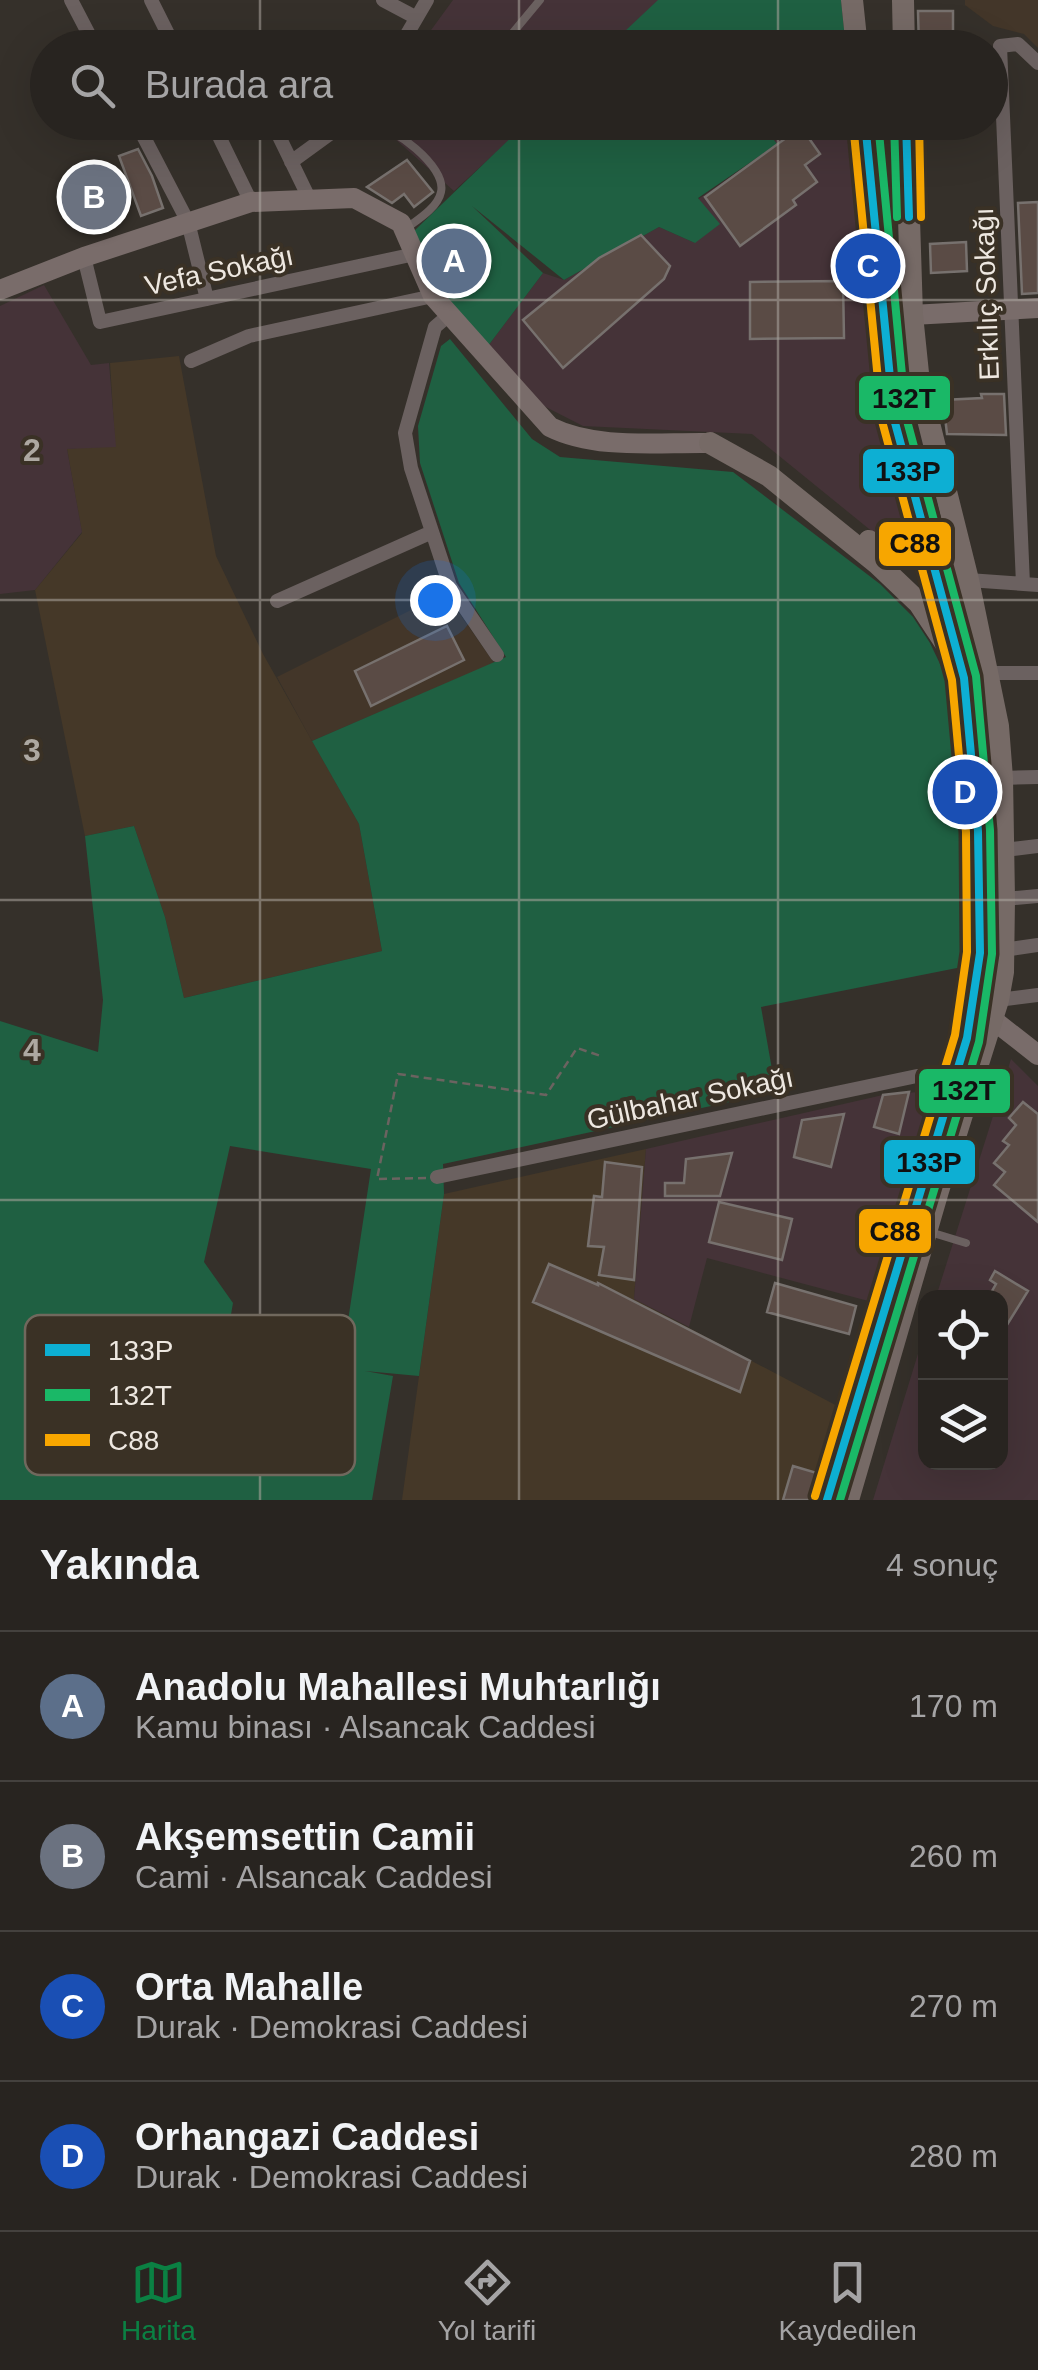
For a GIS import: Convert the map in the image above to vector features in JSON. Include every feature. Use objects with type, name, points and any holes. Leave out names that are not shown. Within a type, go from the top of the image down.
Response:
[{"type":"main road","points":[[852,0],[855,30]]},
{"type":"main road","points":[[903,0],[904,30]]},
{"type":"main road","points":[[848,1500],[932,1232],[965,1074],[980,936],[977,811],[964,678],[894,420],[867,140]]},
{"type":"main road","points":[[827,1500],[965,1074],[995,1009],[1003,950],[1002,778],[988,673],[919,383],[912,315],[907,140]]},
{"type":"main road","points":[[888,352],[895,324],[912,315]]},
{"type":"main road","points":[[710,443],[735,445],[762,458],[895,557],[910,554],[918,539],[911,482]]},
{"type":"main road","points":[[710,443],[769,476],[878,564],[920,603],[964,678]]},
{"type":"main road","points":[[878,564],[910,575],[934,565],[951,545],[954,532]]},
{"type":"street","points":[[71,0],[87,30]]},
{"type":"street","points":[[383,0],[416,17]]},
{"type":"street","points":[[409,30],[428,0]]},
{"type":"street","points":[[156,2],[168,30]]},
{"type":"street","name":"Erkılıç Sokağı","points":[[1008,45],[1018,44],[1038,63]]},
{"type":"street","points":[[145,140],[188,222],[206,298]]},
{"type":"street","points":[[221,140],[251,202]]},
{"type":"street","points":[[281,140],[309,198]]},
{"type":"street","points":[[291,162],[321,140]]},
{"type":"street","name":"Erkılıç Sokağı","points":[[1004,140],[1011,310],[1031,585]]},
{"type":"street","points":[[1,289],[251,202],[354,198],[401,223],[433,296],[550,427],[569,437],[710,443]]},
{"type":"street","name":"Vefa Sokağı","points":[[84,257],[100,322],[414,254]]},
{"type":"street","points":[[191,361],[248,336],[433,296]]},
{"type":"street","points":[[912,315],[1038,308]]},
{"type":"street","points":[[449,315],[435,326],[405,432],[411,468],[450,586],[498,655]]},
{"type":"street","points":[[278,601],[432,532]]},
{"type":"street","points":[[968,580],[1031,585]]},
{"type":"street","points":[[988,673],[1038,673]]},
{"type":"street","points":[[1002,778],[1038,776]]},
{"type":"street","points":[[1004,850],[1038,846]]},
{"type":"street","points":[[1004,899],[1038,896]]},
{"type":"street","points":[[1003,950],[1038,945]]},
{"type":"street","points":[[1038,995],[995,1009],[1038,1056]]},
{"type":"street","name":"Gülbahar Sokağı","points":[[437,1178],[917,1076],[965,1074]]},
{"type":"lane","points":[[515,30],[540,0]]},
{"type":"lane","points":[[404,140],[440,178],[442,190],[438,200],[404,230]]},
{"type":"lane","points":[[932,1232],[966,1243]]},
{"type":"path","points":[[437,1178],[377,1179],[398,1074],[546,1095],[576,1048],[602,1056]]},
{"type":"shaded area","points":[[453,0],[661,0],[628,30],[431,30]]},
{"type":"shaded area","points":[[965,0],[1038,0],[1038,48],[1024,34],[993,26],[965,5]]},
{"type":"shaded area","points":[[396,140],[510,140],[454,191]]},
{"type":"shaded area","points":[[774,140],[855,140],[875,415],[909,545],[895,550],[752,434],[583,426],[538,403],[485,350],[543,273],[564,280],[659,227],[695,243],[697,200],[777,145]]},
{"type":"shaded area","points":[[44,285],[91,365],[109,363],[116,447],[67,449],[82,532],[35,590],[0,594],[0,306]]},
{"type":"shaded area","points":[[179,356],[216,556],[263,654],[359,824],[382,951],[184,998],[165,917],[134,826],[85,836],[35,590],[82,533],[67,449],[115,444],[110,363]]},
{"type":"shaded area","points":[[445,593],[494,663],[312,741],[277,677]]},
{"type":"shaded area","points":[[1011,1059],[1038,1086],[1038,1500],[873,1500],[918,1354],[918,1470],[1008,1470],[1008,1290],[938,1290]]},
{"type":"shaded area","points":[[918,1092],[936,1107],[876,1303],[707,1258],[689,1327],[634,1299],[646,1149],[883,1095]]},
{"type":"shaded area","points":[[646,1149],[634,1299],[843,1409],[815,1500],[402,1500],[444,1194]]},
{"type":"green space","points":[[658,0],[841,0],[844,30],[626,30]]},
{"type":"green space","points":[[508,140],[774,140],[777,144],[698,198],[720,224],[695,243],[659,227],[564,280],[472,206],[543,273],[485,350],[438,290],[413,232]]},
{"type":"green space","points":[[450,339],[532,439],[560,457],[733,472],[880,584],[913,617],[950,685],[967,966],[761,1007],[776,1092],[443,1164],[444,1194],[419,1376],[365,1371],[393,1376],[372,1500],[0,1500],[0,1021],[98,1052],[103,1000],[85,836],[134,826],[165,917],[184,998],[382,951],[359,824],[312,741],[506,657],[459,583],[420,463],[418,426],[441,346]],"holes":[[[230,1146],[371,1169],[349,1315],[355,1315],[355,1475],[25,1475],[25,1315],[231,1315],[233,1303],[204,1262]]]},
{"type":"building","points":[[918,11],[953,11],[953,30],[919,30]]},
{"type":"building","points":[[783,140],[810,140],[820,154],[805,165],[817,182],[793,200],[796,205],[740,246],[705,197]]},
{"type":"building","points":[[138,149],[163,208],[141,216],[119,156]]},
{"type":"building","points":[[407,160],[433,192],[414,207],[404,194],[392,203],[367,187]]},
{"type":"building","points":[[76,178],[113,179],[112,216],[75,214]]},
{"type":"building","points":[[1038,202],[1038,293],[1022,294],[1018,203]]},
{"type":"building","points":[[641,235],[670,266],[664,279],[563,368],[523,320],[599,258]]},
{"type":"building","points":[[966,242],[967,271],[931,273],[930,244]]},
{"type":"building","points":[[843,281],[844,338],[750,339],[750,282]]},
{"type":"building","points":[[981,394],[1004,394],[1006,435],[947,434],[943,400],[982,398]]},
{"type":"building","points":[[447,626],[464,660],[371,706],[355,671]]},
{"type":"building","points":[[909,1092],[899,1134],[874,1127],[883,1095]]},
{"type":"building","points":[[1023,1102],[1038,1114],[1038,1222],[994,1185],[1005,1172],[994,1163],[1009,1145],[1003,1141],[1016,1125],[1009,1118]]},
{"type":"building","points":[[844,1114],[831,1167],[794,1157],[802,1120]]},
{"type":"building","points":[[732,1153],[720,1196],[665,1196],[665,1183],[684,1183],[686,1159]]},
{"type":"building","points":[[605,1162],[642,1167],[634,1280],[599,1275],[604,1247],[588,1246],[594,1196],[602,1197]]},
{"type":"building","points":[[719,1202],[792,1219],[782,1260],[709,1242]]},
{"type":"building","points":[[549,1264],[598,1283],[750,1361],[740,1392],[533,1302]]},
{"type":"building","points":[[995,1271],[1028,1291],[1008,1323],[1008,1290],[993,1290],[996,1284],[990,1280]]},
{"type":"building","points":[[775,1283],[856,1306],[849,1334],[767,1312]]},
{"type":"building","points":[[793,1466],[817,1473],[809,1500],[783,1500]]},
{"type":"transit line","name":"C88","points":[[815,1496],[955,1035],[967,952],[966,832],[952,680],[882,421],[855,140]]},
{"type":"transit line","name":"133P","points":[[827,1500],[967,1038],[980,953],[978,831],[964,678],[894,419],[867,140]]},
{"type":"transit line","name":"132T","points":[[840,1500],[979,1042],[992,954],[990,830],[976,676],[906,417],[880,140]]},
{"type":"transit line","name":"132T","points":[[895,140],[897,217]]},
{"type":"transit line","name":"133P","points":[[907,140],[909,217]]},
{"type":"transit line","name":"C88","points":[[919,140],[921,217]]},
{"type":"place","name":"Akşemsettin Camii","points":[[94,197]]},
{"type":"place","name":"Anadolu Mahallesi Muhtarlığı","points":[[454,261]]},
{"type":"place","name":"Orta Mahalle","points":[[868,266]]},
{"type":"place","name":"Orhangazi Caddesi","points":[[965,792]]}]
